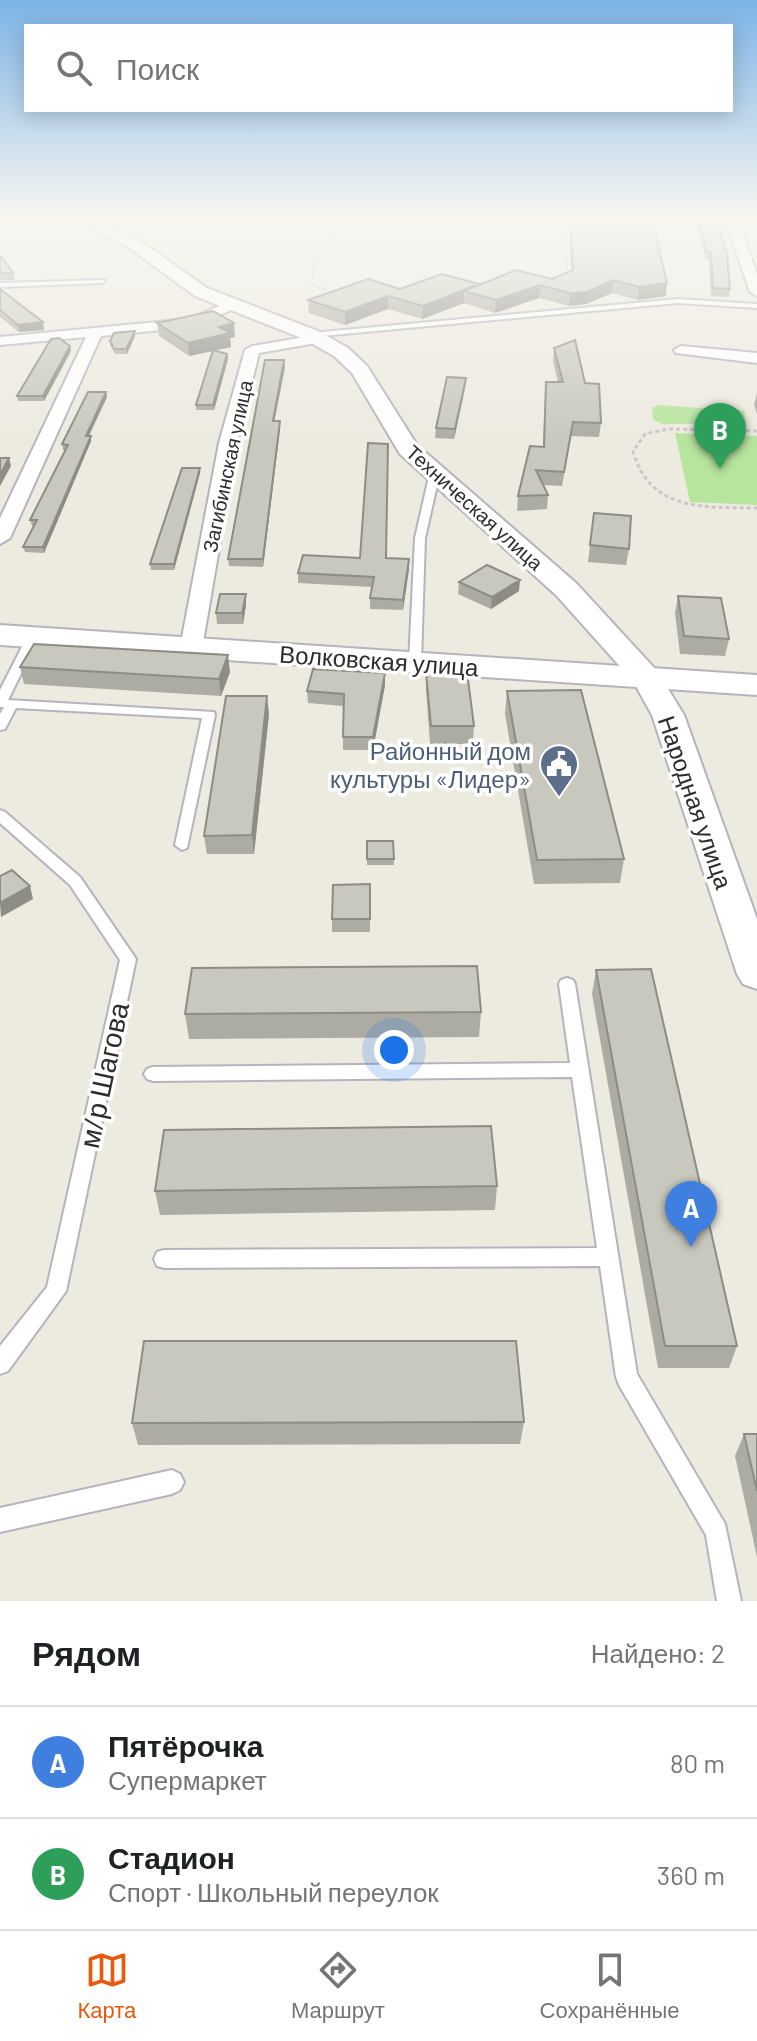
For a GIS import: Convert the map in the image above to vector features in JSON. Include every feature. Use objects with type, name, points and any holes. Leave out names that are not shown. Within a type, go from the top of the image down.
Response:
[{"type":"main road","name":"Волковская улица","points":[[0,635],[757,685]]},
{"type":"street","name":"Техническая улица","points":[[205,294],[314,337],[341,352],[360,370],[408,449],[566,589],[646,677]]},
{"type":"street","points":[[0,341],[192,323],[231,305]]},
{"type":"street","points":[[0,538],[95,333]]},
{"type":"street","name":"Загибинская улица","points":[[191,648],[228,443],[252,350],[314,337]]},
{"type":"street","points":[[681,350],[757,358]]},
{"type":"street","name":"Народная улица","points":[[646,677],[668,715],[757,974]]},
{"type":"lane","points":[[314,337],[678,301],[757,306]]},
{"type":"lane","points":[[415,662],[420,538],[435,472]]},
{"type":"lane","points":[[33,637],[0,703],[209,715],[182,845]]},
{"type":"lane","points":[[0,726],[12,704]]},
{"type":"lane","name":"м/р Шагова","points":[[0,815],[75,881],[128,959],[56,1291],[0,1363]]},
{"type":"lane","points":[[567,984],[627,1377],[717,1532],[729,1601]]},
{"type":"lane","points":[[153,1074],[580,1070]]},
{"type":"lane","points":[[164,1259],[609,1257]]},
{"type":"lane","points":[[0,1520],[172,1482]]},
{"type":"path","points":[[757,431],[668,429],[645,434],[633,451],[635,466],[645,483],[669,500],[695,506],[757,508]]},
{"type":"green space","points":[[659,405],[744,411],[746,424],[662,424],[653,419],[652,408]]},
{"type":"green space","points":[[675,433],[757,436],[757,505],[690,502]]},
{"type":"building","points":[[0,294],[6,294],[43,322],[18,325],[0,310]]},
{"type":"building","points":[[326,294],[454,294],[423,306],[388,296],[345,312],[308,300]]},
{"type":"building","points":[[474,294],[514,294],[496,300]]},
{"type":"building","points":[[213,311],[234,323],[219,327],[230,333],[188,343],[157,323]]},
{"type":"building","points":[[135,331],[126,349],[114,349],[110,341],[114,333]]},
{"type":"building","points":[[59,338],[70,346],[43,396],[17,396],[51,339]]},
{"type":"building","points":[[575,340],[585,383],[599,384],[601,423],[573,422],[564,472],[536,470],[548,495],[518,496],[530,446],[544,447],[546,382],[563,382],[554,348]]},
{"type":"building","points":[[213,350],[227,354],[213,405],[196,405]]},
{"type":"building","points":[[265,360],[284,360],[273,421],[280,421],[263,559],[228,559]]},
{"type":"building","points":[[447,377],[466,378],[455,429],[436,428]]},
{"type":"building","points":[[88,392],[106,392],[86,436],[91,436],[43,547],[23,547],[37,520],[30,520],[68,445],[62,444]]},
{"type":"building","points":[[368,443],[388,444],[386,558],[409,559],[403,600],[370,598],[374,577],[298,573],[303,555],[360,558]]},
{"type":"building","points":[[0,458],[9,458],[0,475]]},
{"type":"building","points":[[182,468],[200,468],[174,564],[150,564]]},
{"type":"building","points":[[594,513],[631,516],[629,549],[590,545]]},
{"type":"building","points":[[487,565],[520,580],[492,597],[459,582]]},
{"type":"building","points":[[220,594],[246,594],[242,613],[216,613]]},
{"type":"building","points":[[678,596],[721,598],[729,639],[684,636]]},
{"type":"building","points":[[34,644],[228,655],[219,679],[20,667]]},
{"type":"building","points":[[313,669],[385,673],[373,737],[343,737],[344,694],[307,691]]},
{"type":"building","points":[[467,672],[474,726],[431,726],[426,673]]},
{"type":"building","name":"Районный дом культуры «Лидер»","points":[[581,690],[624,859],[537,860],[507,691]]},
{"type":"building","points":[[226,696],[267,696],[252,835],[204,836]]},
{"type":"building","points":[[367,841],[393,841],[394,859],[367,859]]},
{"type":"building","points":[[12,870],[30,886],[0,903],[0,876]]},
{"type":"building","points":[[370,884],[370,919],[332,919],[333,885]]},
{"type":"building","points":[[477,966],[481,1012],[185,1014],[192,968]]},
{"type":"building","points":[[651,969],[737,1346],[665,1346],[596,970]]},
{"type":"building","points":[[491,1126],[497,1186],[155,1191],[164,1130]]},
{"type":"building","points":[[144,1341],[516,1341],[524,1422],[132,1423]]},
{"type":"building","points":[[744,1434],[757,1434],[757,1491]]},
{"type":"place","name":"Стадион","points":[[720,469]]},
{"type":"place","name":"Районный дом культуры «Лидер»","points":[[559,798]]},
{"type":"place","name":"Пятёрочка","points":[[691,1247]]}]
